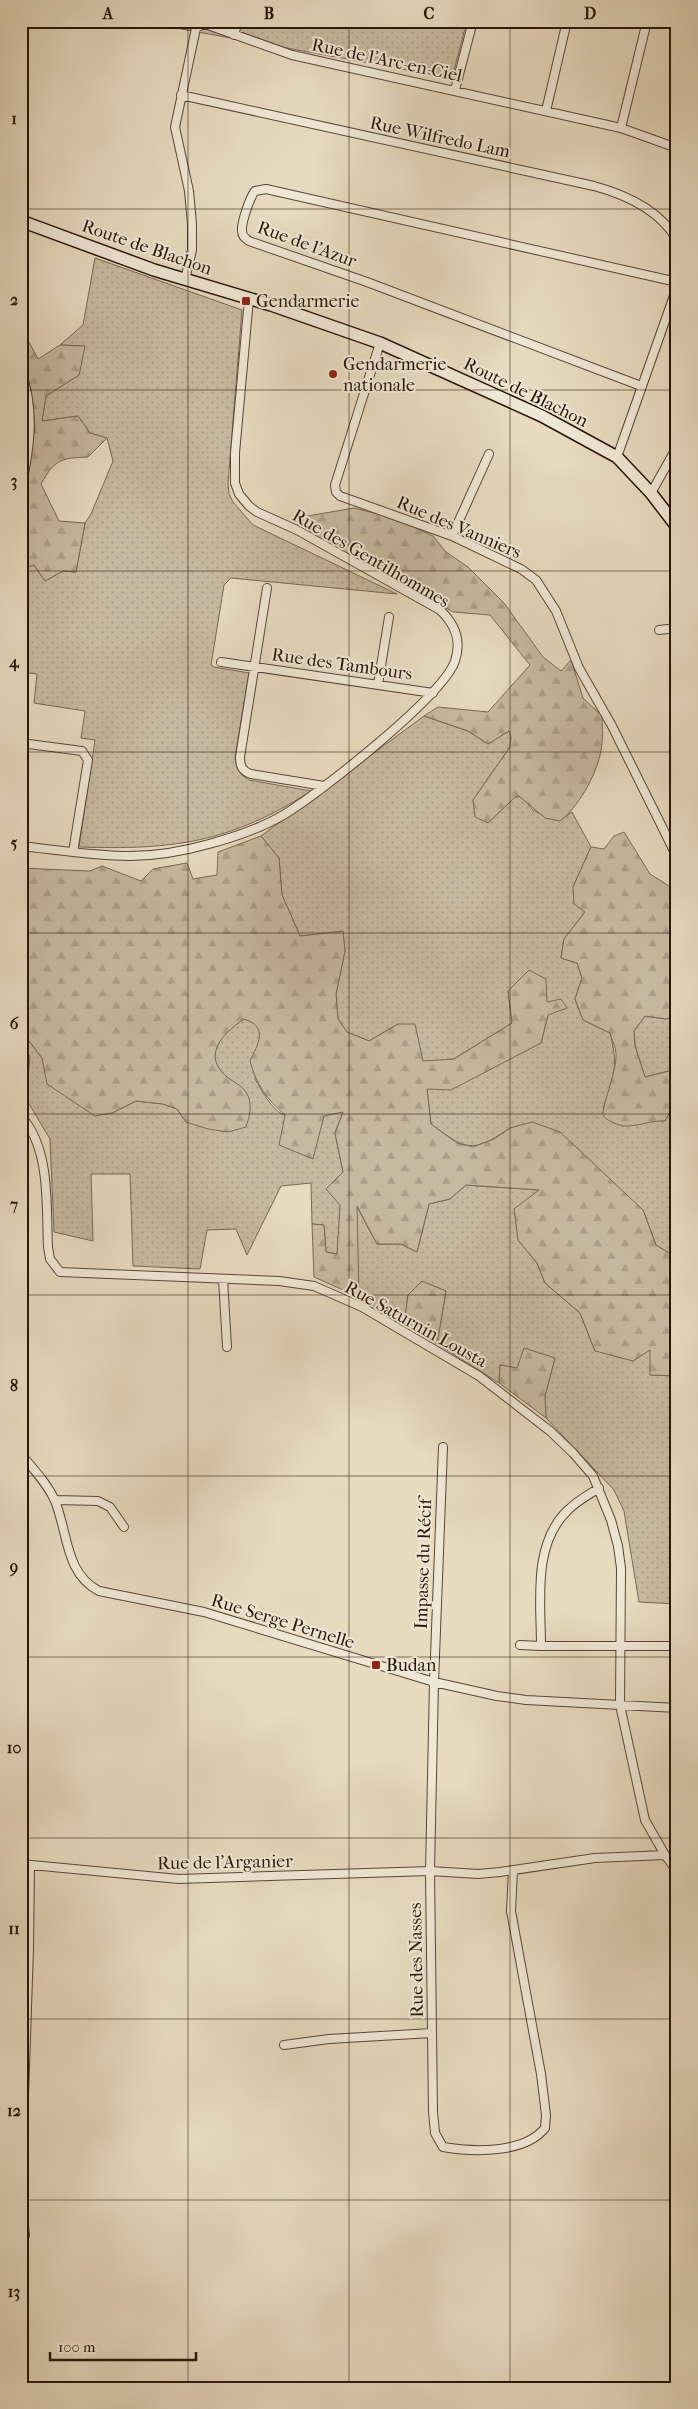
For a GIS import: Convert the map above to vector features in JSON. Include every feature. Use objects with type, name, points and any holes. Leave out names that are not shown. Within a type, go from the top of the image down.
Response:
[{"type":"street","points":[[234,35],[238,21]]},
{"type":"street","points":[[454,90],[473,21]]},
{"type":"street","points":[[546,111],[567,21]]},
{"type":"street","points":[[621,128],[647,21]]},
{"type":"street","name":"Rue de l'Arc-en-Ciel","points":[[185,280],[192,250],[192,224],[189,191],[176,134],[181,95],[196,28],[201,25],[208,25],[292,55],[621,128],[677,148]]},
{"type":"street","name":"Rue Wilfredo Lam","points":[[181,95],[594,186],[641,205],[663,221],[677,240]]},
{"type":"street","name":"Rue de l'Azur","points":[[641,386],[367,282],[249,241],[241,230],[251,197],[255,191],[266,189],[677,282]]},
{"type":"street","name":"Route de Blachon","points":[[21,221],[185,280],[380,342],[542,416],[617,457],[650,493],[677,527]]},
{"type":"street","points":[[617,457],[677,287]]},
{"type":"street","name":"Rue des Gentilhommes","points":[[21,846],[131,856],[190,849],[259,828],[286,813],[324,786],[383,738],[433,693],[453,667],[458,649],[456,630],[446,616],[430,604],[384,581],[297,530],[257,512],[239,494],[235,483],[235,453],[249,299]]},
{"type":"street","name":"Rue des Vanniers","points":[[380,342],[335,485],[336,492],[340,496],[452,536],[520,569],[536,580],[543,588],[566,632],[579,668],[612,726],[677,857]]},
{"type":"street","points":[[21,371],[30,402],[31,437],[21,488]]},
{"type":"street","points":[[650,493],[677,447]]},
{"type":"street","points":[[452,536],[489,454]]},
{"type":"street","points":[[221,662],[254,666],[267,588]]},
{"type":"street","points":[[378,684],[388,617]]},
{"type":"street","points":[[659,630],[677,628]]},
{"type":"street","name":"Rue des Tambours","points":[[324,786],[251,774],[242,768],[240,757],[254,666],[433,693]]},
{"type":"street","points":[[21,743],[82,752],[86,755],[88,760],[73,852]]},
{"type":"street","name":"Rue Saturnin Lousta","points":[[21,1116],[31,1130],[42,1164],[48,1247],[50,1259],[60,1272],[279,1281],[314,1286],[362,1308],[479,1376],[550,1431],[568,1447],[589,1471],[599,1488],[611,1520],[620,1556],[620,1705],[645,1820],[665,1855],[677,1871]]},
{"type":"street","points":[[223,1279],[227,1347]]},
{"type":"street","name":"Impasse du Récif","points":[[434,1682],[443,1447]]},
{"type":"street","name":"Rue Serge Pernelle","points":[[21,1454],[55,1500],[76,1569],[88,1585],[99,1591],[204,1612],[434,1682],[511,1699],[677,1708]]},
{"type":"street","points":[[541,1646],[542,1575],[546,1544],[557,1522],[566,1511],[599,1488]]},
{"type":"street","points":[[55,1500],[98,1501],[110,1507],[124,1527]]},
{"type":"street","points":[[520,1645],[677,1646]]},
{"type":"street","name":"Rue des Nasses","points":[[434,1682],[430,1871],[432,2073],[436,2133],[443,2146],[466,2150],[498,2149],[531,2139],[545,2128],[546,2115],[511,1911],[513,1870]]},
{"type":"street","name":"Rue de l'Arganier","points":[[26,1865],[179,1879],[430,1871],[478,1874],[595,1858],[665,1855]]},
{"type":"street","points":[[21,2186],[29,1948],[26,1865]]},
{"type":"street","points":[[284,2045],[329,2039],[432,2033]]},
{"type":"street","points":[[21,2200],[25,2235],[21,2236]]},
{"type":"green space","points":[[137,21],[467,21],[452,78]]},
{"type":"green space","points":[[95,258],[242,310],[228,483],[229,494],[233,502],[253,525],[397,594],[231,578],[224,585],[211,665],[249,673],[235,757],[237,767],[240,773],[249,780],[311,791],[254,822],[200,840],[144,847],[79,847],[95,740],[81,738],[85,711],[34,703],[37,674],[21,672],[21,634],[26,626],[22,568],[34,565],[45,581],[63,571],[76,572],[85,523],[91,514],[113,461],[107,438],[90,433],[78,416],[42,421],[46,396],[79,375],[84,346],[60,345],[83,325]]},
{"type":"green space","points":[[29,342],[38,359],[60,345],[85,346],[79,375],[46,396],[42,421],[78,416],[90,433],[107,438],[88,457],[60,461],[50,469],[41,484],[59,521],[85,523],[76,572],[63,571],[45,581],[34,565],[22,568],[21,565],[21,506],[35,427],[31,389],[21,361],[21,354]]},
{"type":"green space","points":[[354,508],[395,518],[433,536],[446,552],[468,567],[504,603],[543,657],[561,671],[571,660],[583,698],[602,716],[602,740],[597,764],[588,786],[575,806],[560,821],[545,818],[519,796],[515,797],[488,823],[475,817],[473,800],[510,747],[511,737],[509,731],[488,744],[468,731],[424,716],[438,707],[488,712],[530,665],[490,615],[453,612],[399,581],[365,568],[294,525],[302,517]]},
{"type":"green space","points":[[424,716],[468,731],[488,744],[509,731],[511,737],[510,747],[473,800],[488,823],[518,796],[525,800],[533,810],[559,821],[572,812],[591,847],[573,887],[585,912],[564,939],[561,958],[577,963],[582,978],[575,999],[583,1020],[610,1033],[614,1053],[614,1071],[603,1108],[622,1126],[652,1120],[665,1121],[671,1109],[677,1111],[677,1258],[656,1245],[643,1210],[510,1128],[487,1142],[469,1146],[461,1144],[431,1124],[427,1089],[541,1043],[548,1015],[547,1002],[508,991],[512,1023],[454,1059],[423,1062],[398,1024],[369,1041],[347,1032],[338,1019],[336,994],[345,951],[343,932],[300,936],[282,895],[279,858],[261,836]]},
{"type":"green space","points":[[624,832],[650,874],[677,891],[677,1016],[666,1019],[645,1016],[634,1031],[635,1046],[645,1077],[677,1069],[677,1111],[671,1110],[665,1121],[628,1126],[615,1123],[606,1119],[603,1115],[616,1061],[615,1047],[610,1033],[583,1020],[575,999],[582,978],[577,963],[561,958],[564,939],[585,912],[574,904],[573,887],[591,847],[604,849],[614,836]]},
{"type":"green space","points":[[261,836],[279,858],[282,895],[300,936],[343,931],[345,951],[336,994],[338,1019],[347,1032],[369,1041],[398,1024],[415,1024],[423,1061],[454,1059],[512,1023],[508,991],[529,970],[546,979],[547,1002],[561,999],[567,1008],[548,1015],[541,1043],[451,1090],[427,1089],[431,1124],[457,1143],[473,1147],[494,1139],[510,1128],[532,1122],[560,1132],[643,1210],[656,1245],[677,1258],[677,1376],[650,1375],[650,1350],[633,1361],[595,1351],[580,1313],[545,1283],[537,1263],[518,1240],[514,1209],[539,1190],[466,1185],[450,1199],[429,1204],[417,1252],[401,1244],[377,1244],[357,1206],[359,1297],[314,1277],[312,1224],[324,1225],[326,1252],[337,1254],[340,1205],[326,1189],[343,1172],[335,1133],[343,1112],[324,1116],[313,1159],[279,1145],[285,1115],[263,1091],[252,1069],[250,1061],[258,1042],[259,1031],[252,1022],[244,1019],[231,1029],[220,1042],[215,1056],[222,1072],[244,1089],[250,1100],[249,1118],[246,1127],[228,1132],[208,1129],[186,1122],[177,1109],[163,1104],[136,1101],[112,1113],[95,1116],[47,1084],[42,1058],[29,1041],[21,1042],[21,868],[90,871],[102,866],[141,881],[153,869],[187,863],[193,879],[217,875],[218,852]]},
{"type":"green space","points":[[645,1016],[666,1019],[677,1016],[677,1069],[645,1077],[635,1046],[634,1031]]},
{"type":"green space","points":[[244,1019],[258,1027],[260,1045],[255,1079],[275,1109],[289,1116],[313,1116],[343,1112],[335,1133],[343,1172],[337,1255],[326,1252],[324,1225],[312,1224],[311,1183],[281,1186],[247,1255],[236,1229],[207,1230],[200,1269],[133,1266],[130,1174],[91,1174],[93,1241],[54,1232],[50,1139],[26,1099],[30,1056],[21,1052],[21,1042],[29,1041],[42,1058],[48,1085],[112,1113],[136,1101],[163,1104],[177,1109],[186,1122],[246,1092],[221,1072],[216,1064],[215,1056],[216,1048],[220,1041]]},
{"type":"green space","points":[[466,1185],[540,1190],[518,1240],[537,1263],[545,1283],[580,1313],[595,1351],[651,1350],[650,1375],[677,1376],[677,1604],[639,1602],[624,1511],[614,1490],[546,1418],[545,1396],[555,1358],[517,1368],[500,1365],[499,1383],[437,1344],[446,1291],[408,1295],[404,1325],[359,1297],[356,1205],[377,1244],[401,1244],[417,1252],[429,1204],[450,1199]]},
{"type":"green space","points":[[422,1281],[446,1291],[437,1344],[404,1325],[408,1295]]},
{"type":"green space","points":[[524,1348],[555,1358],[545,1396],[546,1418],[499,1383],[500,1365],[517,1368]]},
{"type":"place","name":"Gendarmerie","points":[[246,301]]},
{"type":"place","name":"Gendarmerie nationale","points":[[333,374]]},
{"type":"place","name":"Budan","points":[[376,1665]]}]
